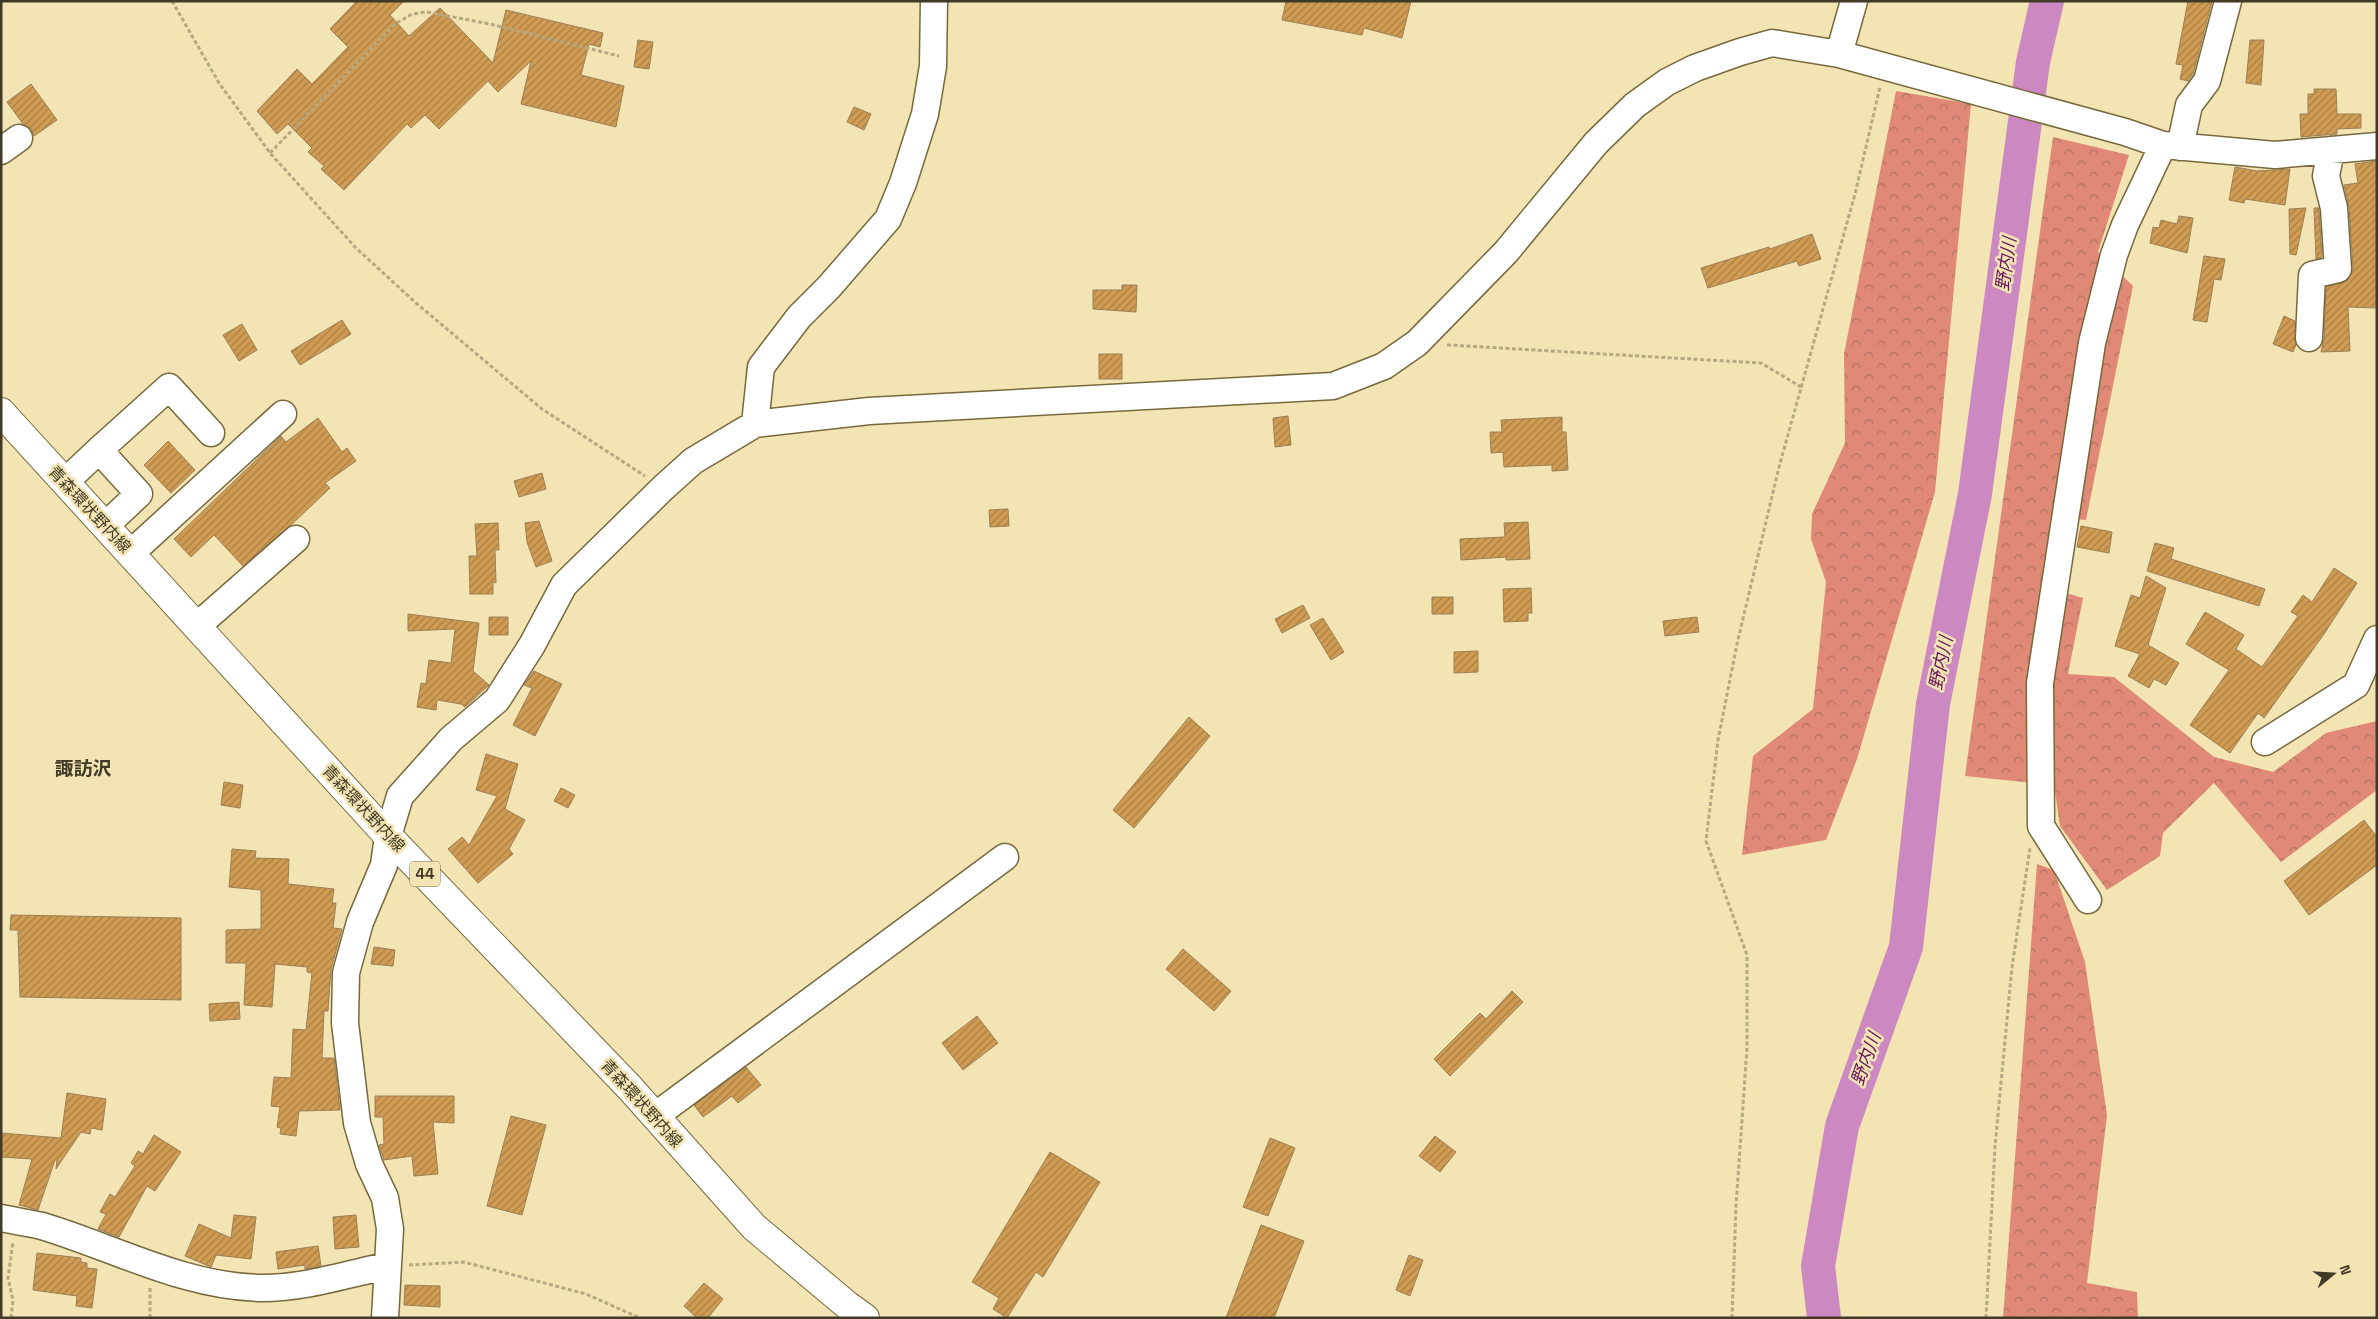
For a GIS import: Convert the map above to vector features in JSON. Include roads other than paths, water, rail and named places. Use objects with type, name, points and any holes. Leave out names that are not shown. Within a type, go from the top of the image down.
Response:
[{"type":"main road","name":"青森環状野内線","points":[[1,412],[388,836],[655,1116],[754,1227],[865,1318]]},
{"type":"street","points":[[755,424],[761,367],[799,317],[829,288],[888,219],[903,183],[925,114],[933,66],[934,1]]},
{"type":"street","points":[[1839,54],[1854,1]]},
{"type":"street","points":[[2088,900],[2042,826],[2040,683],[2092,343],[2114,255],[2125,225],[2171,146],[2189,104],[2208,81],[2228,1]]},
{"type":"street","points":[[385,1318],[386,1266],[390,1229],[385,1198],[369,1164],[357,1123],[345,1023],[346,973],[360,922],[384,866],[388,836],[400,796],[452,739],[497,700],[532,645],[564,585],[693,461],[755,424],[869,411],[1333,386],[1384,366],[1416,343],[1506,252],[1596,143],[1635,105],[1667,82],[1695,68],[1772,43],[1839,54],[2171,146],[2275,155],[2377,146]]},
{"type":"street","points":[[2309,338],[2312,275],[2338,269],[2334,208],[2326,176],[2331,150]]},
{"type":"street","points":[[65,482],[169,387],[211,433]]},
{"type":"street","points":[[130,553],[283,414]]},
{"type":"street","points":[[99,450],[139,494],[105,526]]},
{"type":"street","points":[[196,626],[296,539]]},
{"type":"street","points":[[2265,742],[2356,685],[2377,639]]},
{"type":"street","points":[[655,1116],[1005,857]]},
{"type":"street","points":[[9,1220],[41,1226],[154,1266],[222,1284],[261,1288],[299,1286],[386,1266]]},
{"type":"waterway","name":"野内川","points":[[1824,1318],[1818,1266],[1842,1126],[1906,947],[1933,704],[1975,494],[2033,62],[2047,1]]},
{"type":"district","name":"諏訪沢","points":[[83,768]]}]
